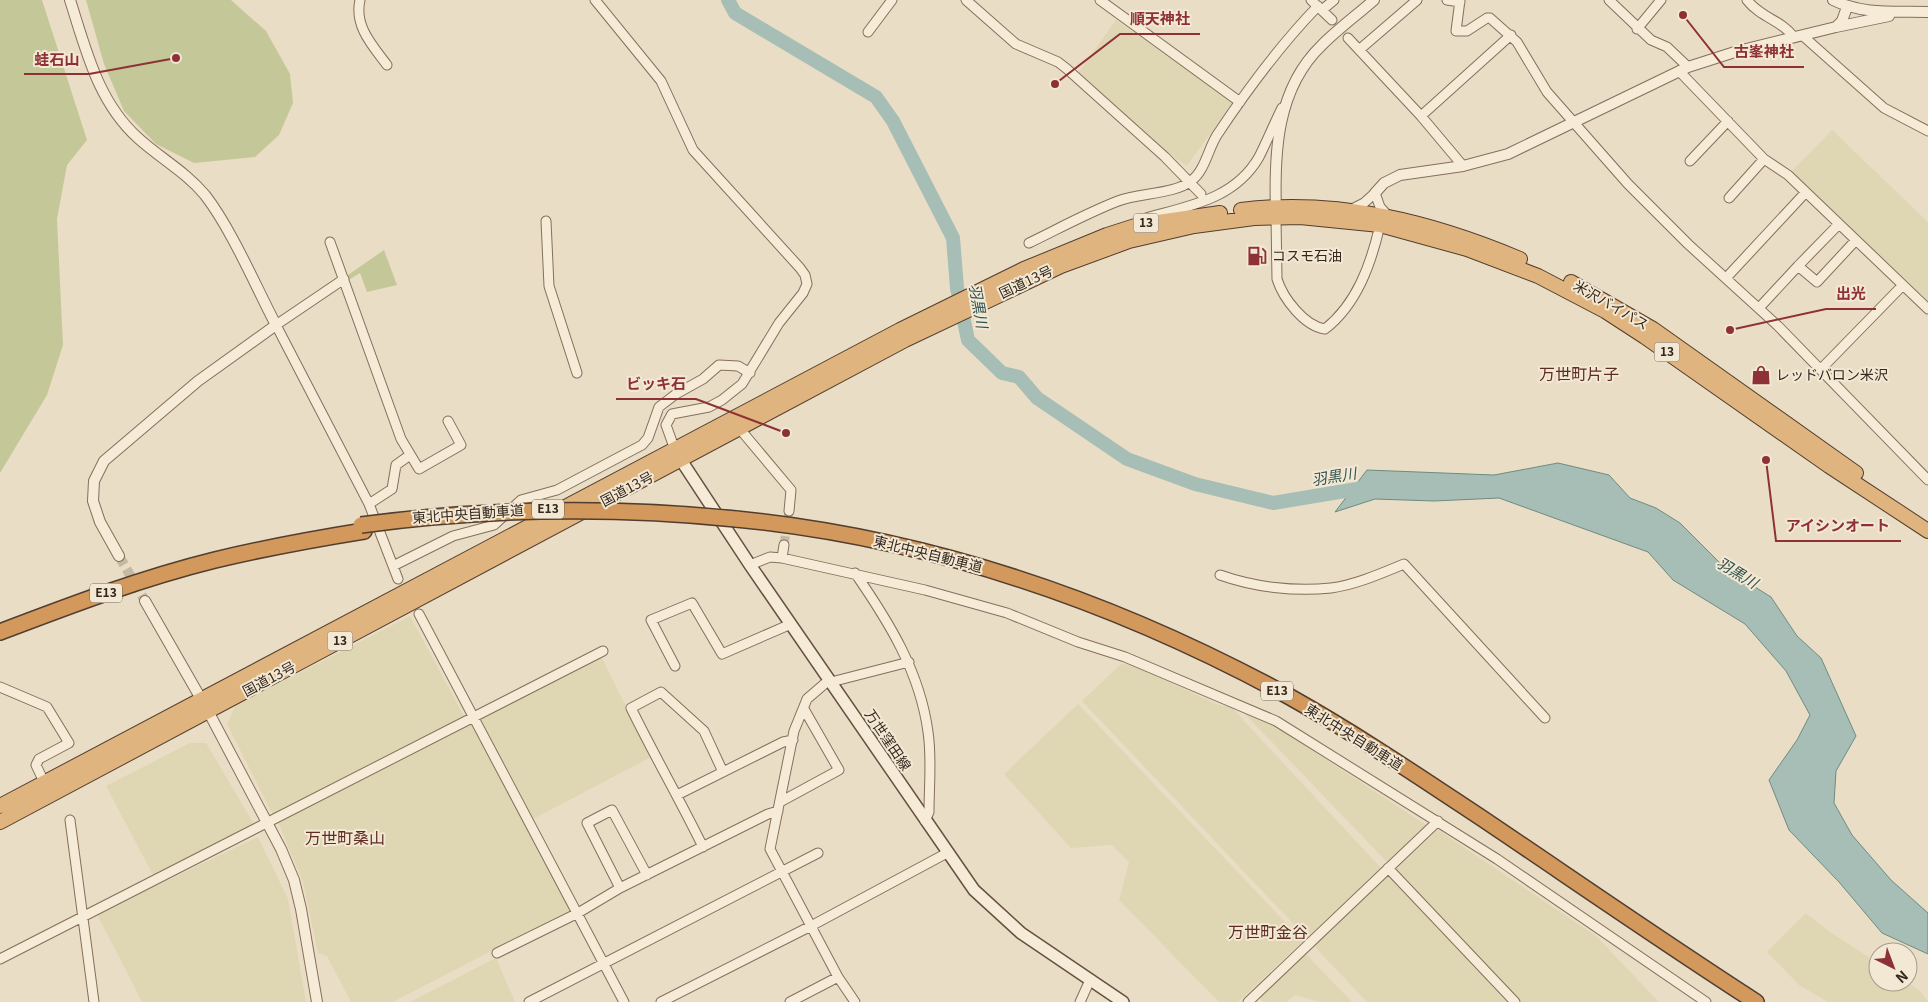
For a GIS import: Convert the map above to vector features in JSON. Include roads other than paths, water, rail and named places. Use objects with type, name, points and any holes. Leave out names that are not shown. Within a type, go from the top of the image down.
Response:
[{"type":"highway","name":"米沢バイパス","points":[[1276,213],[1349,211],[1467,249],[1538,276],[1605,311],[1645,336],[1829,466],[1928,531]]},
{"type":"highway","name":"米沢バイパス","points":[[1276,213],[1300,217],[1384,221],[1428,226],[1503,252],[1573,283],[1653,328],[1835,459],[1928,520]]},
{"type":"highway","name":"国道13号","points":[[0,822],[902,335],[1027,274],[1124,229],[1170,220],[1276,213]]},
{"type":"highway","name":"国道13号","points":[[1027,274],[1144,237],[1194,226],[1276,213]]},
{"type":"highway","name":"国道13号","points":[[0,806],[201,699],[678,455],[739,428],[902,335]]},
{"type":"highway","name":"東北中央自動車道","points":[[3,629],[124,579],[171,565],[290,537],[362,528],[418,517],[536,509],[620,510],[736,523],[896,553],[1005,583],[1075,607],[1205,663],[1302,715],[1385,765],[1744,1002]]},
{"type":"highway","name":"東北中央自動車道","points":[[736,523],[797,525],[898,545],[953,559],[1080,600],[1170,637],[1292,698],[1394,761],[1756,1002]]},
{"type":"main road","name":"万世窪田線","points":[[678,455],[750,564],[974,890],[1021,933],[1123,1002]]},
{"type":"street","points":[[70,0],[92,68],[106,99],[136,136],[192,182],[210,202],[369,504],[398,579]]},
{"type":"street","points":[[360,0],[360,23],[368,40],[387,65]]},
{"type":"street","points":[[596,0],[661,81],[693,150],[805,275],[807,284],[803,293],[779,323],[742,384],[722,400],[709,406],[672,414],[666,426],[678,455]]},
{"type":"street","points":[[868,32],[892,0]]},
{"type":"street","points":[[966,0],[1016,44],[1058,62],[1067,69],[1201,194]]},
{"type":"street","points":[[1100,0],[1240,102]]},
{"type":"street","points":[[1028,243],[1118,201],[1169,190],[1190,182],[1201,168],[1216,137],[1292,33],[1317,5],[1334,0]]},
{"type":"street","points":[[1124,229],[1143,220],[1212,200],[1231,188],[1258,158],[1300,74],[1321,45],[1374,0]]},
{"type":"street","points":[[1360,50],[1417,0]]},
{"type":"street","points":[[1447,0],[1460,1],[1456,31],[1467,31],[1486,18],[1490,18],[1511,35],[1522,49],[1546,92],[1628,184],[1688,244],[1727,277],[1821,369],[1928,480]]},
{"type":"street","points":[[1609,0],[1651,40],[1667,47],[1728,121],[1764,159],[1788,175],[1928,309]]},
{"type":"street","points":[[1637,28],[1661,0]]},
{"type":"street","points":[[1747,0],[1757,12],[1798,36],[1884,108],[1926,126]]},
{"type":"street","points":[[1757,12],[1759,0]]},
{"type":"street","points":[[1833,0],[1847,7],[1875,12],[1928,13]]},
{"type":"street","points":[[1317,5],[1332,20]]},
{"type":"street","points":[[1836,27],[1842,21],[1847,7]]},
{"type":"street","points":[[1349,211],[1364,203],[1384,183],[1400,174],[1464,166],[1508,154],[1684,69],[1836,27],[1886,16],[1928,13]]},
{"type":"street","points":[[1421,116],[1511,35]]},
{"type":"street","points":[[1348,38],[1421,116],[1464,166]]},
{"type":"street","points":[[1284,104],[1277,143],[1277,279],[1279,287],[1299,313],[1318,328],[1325,329],[1334,322],[1362,283],[1384,221],[1375,193]]},
{"type":"street","points":[[1690,161],[1728,121]]},
{"type":"street","points":[[1729,198],[1764,159]]},
{"type":"street","points":[[1727,277],[1806,192]]},
{"type":"street","points":[[546,221],[549,286],[577,373]]},
{"type":"street","points":[[1759,308],[1839,224]]},
{"type":"street","points":[[1798,266],[1817,282],[1856,240]]},
{"type":"street","points":[[330,242],[400,439],[419,469],[461,445],[448,421]]},
{"type":"street","points":[[119,556],[100,522],[93,501],[94,481],[104,461],[198,381],[344,278]]},
{"type":"street","points":[[1821,369],[1903,285]]},
{"type":"street","points":[[393,566],[454,536],[494,525],[521,500],[557,490],[642,446],[648,438],[659,407],[676,394],[703,379],[719,365],[738,366],[750,373]]},
{"type":"street","points":[[739,428],[791,490],[789,511]]},
{"type":"street","points":[[369,504],[392,489],[396,465],[410,455]]},
{"type":"street","points":[[1917,467],[1928,468]]},
{"type":"street","points":[[782,558],[784,545]]},
{"type":"street","points":[[750,564],[770,557],[782,558],[855,573],[1007,613],[1078,642],[1125,657],[1218,697],[1242,705],[1294,731],[1438,821],[1563,903],[1706,1002]]},
{"type":"street","points":[[1220,574],[1240,582],[1281,588],[1332,588],[1378,575],[1404,564],[1545,718]]},
{"type":"street","points":[[855,573],[909,662],[920,691],[928,733],[929,812],[925,821]]},
{"type":"street","points":[[145,600],[268,822],[289,868],[298,897],[318,1002]]},
{"type":"street","points":[[675,666],[652,620],[692,603],[722,654],[791,624]]},
{"type":"street","points":[[418,614],[624,1002]]},
{"type":"street","points":[[0,959],[603,651]]},
{"type":"street","points":[[855,1002],[838,977],[770,849],[792,740],[808,699],[830,681],[909,662]]},
{"type":"street","points":[[0,687],[47,707],[69,743],[39,759],[36,765],[44,782]]},
{"type":"street","points":[[703,847],[631,708],[661,692],[704,731],[723,772]]},
{"type":"street","points":[[497,953],[578,913],[620,888],[768,814],[838,770],[804,709]]},
{"type":"street","points":[[677,794],[783,742],[792,740]]},
{"type":"street","points":[[620,888],[587,823],[612,810],[647,875]]},
{"type":"street","points":[[70,820],[94,1002]]},
{"type":"street","points":[[1248,1002],[1438,821]]},
{"type":"street","points":[[661,1002],[811,926],[947,852]]},
{"type":"street","points":[[529,1002],[818,853]]},
{"type":"street","points":[[1388,868],[1515,1002]]},
{"type":"street","points":[[790,1002],[838,977]]},
{"type":"street","points":[[1080,1002],[1090,980]]},
{"type":"water","points":[[1558,463],[1609,475],[1630,498],[1656,508],[1680,523],[1726,569],[1771,597],[1797,636],[1821,658],[1856,736],[1836,771],[1834,803],[1852,835],[1891,880],[1928,913],[1928,954],[1918,949],[1918,942],[1902,942],[1882,933],[1839,882],[1789,830],[1769,780],[1797,740],[1810,715],[1786,671],[1745,624],[1673,580],[1648,552],[1499,498],[1434,501],[1375,499],[1335,512],[1367,470],[1494,475]]},
{"type":"waterway","name":"羽黒川","points":[[728,0],[735,13],[876,97],[893,121],[953,238],[957,288],[968,340],[1002,373],[1019,377],[1037,398],[1127,459],[1195,484],[1273,503],[1369,487]]},
{"type":"tunnel","points":[[784,545],[789,511]]},
{"type":"tunnel","points":[[119,556],[145,601]]},
{"type":"place","name":"古峯神社","points":[[1683,15]]},
{"type":"place","name":"蛙石山","points":[[176,58]]},
{"type":"place","name":"順天神社","points":[[1055,84]]},
{"type":"place","name":"コスモ石油","points":[[1257,256]]},
{"type":"place","name":"出光","points":[[1730,330]]},
{"type":"place","name":"レッドバロン米沢","points":[[1761,375]]},
{"type":"place","name":"ビッキ石","points":[[786,433]]},
{"type":"place","name":"アイシンオート","points":[[1766,460]]},
{"type":"district","name":"万世町片子","points":[[1579,374]]},
{"type":"district","name":"万世町桑山","points":[[345,838]]},
{"type":"district","name":"万世町金谷","points":[[1268,932]]}]
